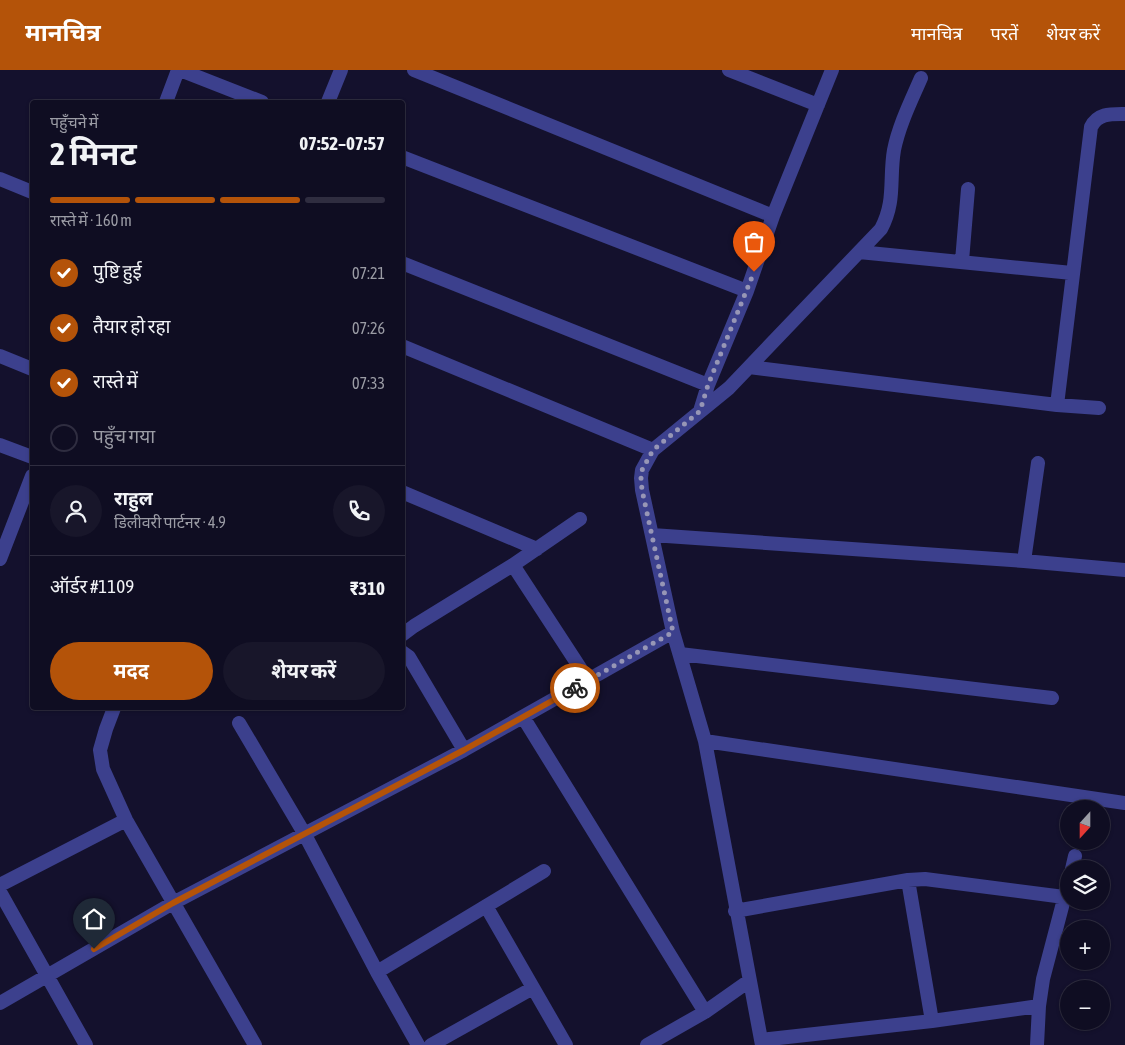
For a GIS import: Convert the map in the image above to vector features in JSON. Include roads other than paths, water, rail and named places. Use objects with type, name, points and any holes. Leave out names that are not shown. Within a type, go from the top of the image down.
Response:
[{"type":"street","points":[[167,100],[179,70],[257,100]]},
{"type":"street","points":[[329,100],[341,70]]},
{"type":"street","points":[[414,70],[773,216]]},
{"type":"street","points":[[729,70],[818,105]]},
{"type":"street","points":[[700,411],[708,385],[747,291],[773,216],[832,70]]},
{"type":"street","points":[[921,78],[904,119],[895,149],[890,206],[880,229],[729,388],[653,450],[642,470],[642,490],[673,632],[705,741],[761,1043],[1039,1006]]},
{"type":"street","points":[[1057,405],[1091,128],[1100,116],[1125,114]]},
{"type":"street","points":[[405,158],[747,291]]},
{"type":"street","points":[[0,179],[30,191]]},
{"type":"street","points":[[962,262],[968,189]]},
{"type":"street","points":[[859,252],[1072,273]]},
{"type":"street","points":[[405,264],[708,385]]},
{"type":"street","points":[[405,347],[653,450]]},
{"type":"street","points":[[0,356],[30,368]]},
{"type":"street","points":[[749,367],[1057,405],[1098,408]]},
{"type":"street","points":[[0,445],[30,456]]},
{"type":"street","points":[[1024,561],[1038,463]]},
{"type":"street","points":[[0,559],[30,481]]},
{"type":"street","points":[[405,493],[537,549]]},
{"type":"street","points":[[405,632],[513,565],[580,519]]},
{"type":"street","points":[[652,535],[1024,561],[1125,570]]},
{"type":"street","points":[[513,565],[588,680]]},
{"type":"street","points":[[0,1003],[173,903],[464,750],[673,632]]},
{"type":"street","points":[[405,654],[409,657],[464,750]]},
{"type":"street","points":[[680,654],[1052,698]]},
{"type":"street","points":[[113,710],[100,750],[101,762],[126,820],[255,1045]]},
{"type":"street","points":[[523,717],[705,1012]]},
{"type":"street","points":[[239,723],[304,833],[377,972],[418,1045]]},
{"type":"street","points":[[705,741],[1125,802]]},
{"type":"street","points":[[0,885],[126,820]]},
{"type":"street","points":[[377,972],[544,871]]},
{"type":"street","points":[[736,911],[908,880],[946,881],[1060,896]]},
{"type":"street","points":[[908,880],[932,1021]]},
{"type":"street","points":[[0,892],[86,1045]]},
{"type":"street","points":[[486,906],[566,1045]]},
{"type":"street","points":[[1037,1045],[1039,1006],[1047,959],[1060,910]]},
{"type":"street","points":[[647,1045],[705,1012],[749,981]]},
{"type":"street","points":[[431,1045],[533,988]]}]
